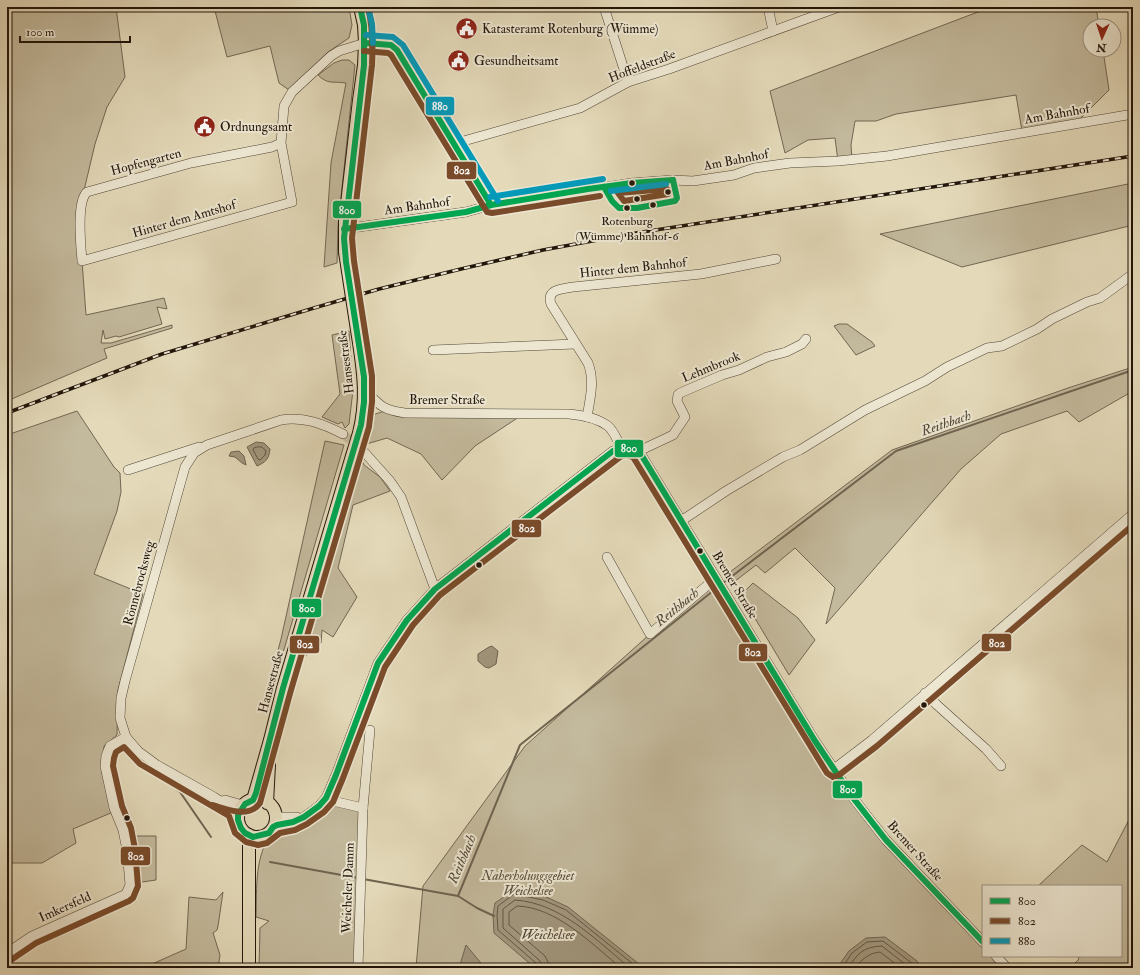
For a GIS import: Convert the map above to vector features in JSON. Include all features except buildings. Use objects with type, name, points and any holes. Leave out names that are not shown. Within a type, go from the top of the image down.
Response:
[{"type":"main road","name":"Hansestraße","points":[[249,802],[270,740],[292,655],[359,433],[363,414],[365,390],[345,252],[344,228],[364,65],[364,25],[360,7]]},
{"type":"main road","name":"Hansestraße","points":[[270,740],[271,808]]},
{"type":"main road","points":[[261,800],[271,808],[275,820],[269,833],[254,836],[241,828],[238,815],[241,809],[249,802],[261,800]]},
{"type":"main road","points":[[249,968],[250,903],[254,836]]},
{"type":"street","points":[[604,7],[628,82]]},
{"type":"street","points":[[768,7],[773,31]]},
{"type":"street","name":"Hoffeldstraße","points":[[453,144],[580,108],[628,82],[839,7]]},
{"type":"street","points":[[280,143],[284,106],[292,92],[331,56],[339,50],[365,43],[390,45],[397,50],[491,205]]},
{"type":"street","name":"Am Bahnhof","points":[[344,228],[466,212],[491,205],[632,183],[673,180],[694,181],[734,175],[754,168],[790,163],[838,161],[886,156],[1133,114]]},
{"type":"street","name":"Hinter dem Amtshof","points":[[82,261],[292,202],[280,143]]},
{"type":"street","name":"Hopfengarten","points":[[82,261],[80,226],[82,200],[87,192],[191,163],[272,147],[280,143]]},
{"type":"street","name":"Hinter dem Bahnhof","points":[[587,417],[592,385],[592,378],[588,363],[551,304],[549,300],[550,295],[557,290],[701,274],[776,259]]},
{"type":"street","points":[[681,521],[726,490],[783,456],[800,450],[865,410],[925,381],[947,367],[987,348],[1002,346],[1038,330],[1052,319],[1087,302],[1100,298],[1133,274]]},
{"type":"street","name":"Lehmbrook","points":[[639,451],[673,435],[685,417],[678,401],[678,395],[680,393],[739,370],[767,357],[786,352],[802,344],[806,339]]},
{"type":"street","points":[[433,350],[576,344]]},
{"type":"street","name":"Bremer Straße","points":[[365,390],[388,410],[405,413],[569,414],[587,417],[608,426],[614,434],[620,447]]},
{"type":"street","name":"Rönnebrocksweg","points":[[128,470],[291,418],[301,418],[316,422],[343,434]]},
{"type":"street","name":"Rönnebrocksweg","points":[[207,445],[194,453],[185,467],[150,587],[121,698],[120,718],[126,737],[146,758],[235,810],[238,815]]},
{"type":"street","points":[[273,827],[293,822],[304,817],[319,806],[326,798],[378,663],[407,620],[436,589],[613,451],[620,447],[626,446],[639,451]]},
{"type":"street","name":"Bremer Straße","points":[[639,451],[723,590],[854,799],[886,840],[982,941]]},
{"type":"street","points":[[365,453],[390,481],[401,497],[436,589]]},
{"type":"street","points":[[834,769],[872,740],[1133,514]]},
{"type":"street","points":[[607,557],[650,634],[717,580]]},
{"type":"street","points":[[925,693],[986,749],[1001,766]]},
{"type":"street","name":"Weicheler Damm","points":[[358,968],[363,808],[370,730]]},
{"type":"street","name":"Imkersfeld","points":[[7,953],[32,936],[126,894],[130,885],[127,850],[123,830],[114,808],[105,766],[106,756],[110,746],[126,737]]},
{"type":"street","name":"Rönnebrocksweg","points":[[214,797],[239,804],[249,802]]},
{"type":"street","points":[[326,798],[363,808]]},
{"type":"street","points":[[271,808],[279,817],[304,817]]},
{"type":"street","points":[[997,957],[1007,968]]},
{"type":"green space","points":[[7,7],[116,7],[125,77],[107,107],[95,144],[82,199],[82,261],[86,315],[164,298],[167,309],[157,307],[162,324],[119,337],[116,336],[105,339],[103,330],[101,343],[111,343],[172,325],[172,328],[104,349],[107,358],[7,401]]},
{"type":"green space","points":[[214,7],[349,7],[352,25],[349,38],[328,52],[289,90],[279,83],[270,46],[227,57]]},
{"type":"green space","points":[[991,7],[1096,7],[1098,18],[1082,18],[1082,58],[1104,58],[1109,90],[1078,121],[1022,131],[1016,95],[896,114],[876,121],[855,121],[851,145],[852,159],[838,161],[835,138],[808,140],[785,153],[770,91]]},
{"type":"green space","points":[[342,60],[349,60],[355,65],[338,226],[337,263],[324,267],[331,163],[346,83],[331,82],[318,75],[334,63]]},
{"type":"green space","points":[[1133,183],[1133,225],[962,267],[880,234]]},
{"type":"green space","points":[[839,324],[847,324],[872,342],[875,346],[856,355],[834,326]]},
{"type":"green space","points":[[349,331],[353,390],[349,424],[345,428],[342,422],[338,424],[322,417],[340,394],[332,335]]},
{"type":"green space","points":[[1133,367],[1133,391],[1079,422],[1067,411],[1001,434],[961,469],[826,624],[835,588],[795,548],[765,573],[756,565],[734,582],[726,575],[892,450],[1068,388]]},
{"type":"green space","points":[[388,410],[525,413],[475,446],[442,480],[421,454],[387,438],[363,445],[369,416]]},
{"type":"green space","points":[[77,411],[114,467],[120,473],[121,492],[117,511],[94,574],[143,594],[118,690],[117,735],[104,746],[102,773],[113,812],[73,829],[76,843],[42,863],[7,863],[7,435]]},
{"type":"green space","points":[[325,441],[344,445],[273,687],[266,695],[281,639]]},
{"type":"green space","points":[[360,456],[364,465],[380,477],[390,491],[353,505],[338,568],[357,597],[333,637],[322,630],[321,643],[298,662]]},
{"type":"green space","name":"Naherholungsgebiet Weichelsee","points":[[716,578],[854,799],[982,941],[982,957],[997,957],[1007,968],[416,968],[423,886],[525,746],[650,634]]},
{"type":"green space","points":[[753,583],[798,618],[815,640],[789,675],[741,595]]},
{"type":"green space","points":[[333,801],[363,808],[358,968],[259,968],[260,928],[269,921],[256,917],[258,869],[265,845],[271,836],[280,830],[293,828],[300,825],[315,816]]},
{"type":"green space","points":[[1133,812],[1133,968],[1070,968],[1079,959],[1078,957],[1122,957],[1122,885],[1039,885],[1082,845],[1107,862]]},
{"type":"green space","points":[[132,836],[156,836],[156,880],[135,883]]},
{"type":"green space","points":[[223,892],[218,926],[217,930],[213,933],[220,955],[218,968],[143,968],[186,949],[189,897],[216,900]]},
{"type":"water","points":[[256,442],[264,443],[270,449],[266,460],[257,466],[247,447]]},
{"type":"water","points":[[239,451],[244,456],[246,465],[235,457],[229,456],[231,452]]},
{"type":"water","points":[[492,646],[498,651],[496,664],[489,668],[485,667],[478,661],[478,654]]},
{"type":"water","name":"Weichelsee","points":[[514,890],[544,896],[568,907],[644,968],[535,968],[494,933],[493,915],[495,903]]},
{"type":"water","points":[[885,937],[917,961],[920,968],[837,968],[849,951],[866,938]]},
{"type":"water","points":[[466,945],[485,968],[459,968]]},
{"type":"waterway","name":"Reithbach","points":[[723,583],[896,451],[1133,370]]},
{"type":"waterway","name":"Reithbach","points":[[494,916],[477,908],[458,896],[520,745],[718,587]]},
{"type":"waterway","points":[[168,783],[180,792],[211,837]]},
{"type":"waterway","points":[[270,862],[358,878]]},
{"type":"waterway","points":[[363,879],[458,896]]},
{"type":"tunnel","points":[[343,434],[365,453]]},
{"type":"railway","points":[[7,413],[162,354],[379,289],[543,250],[636,233],[1133,156]]},
{"type":"transit line","name":"800","points":[[360,7],[364,25],[364,65],[344,238],[346,262],[364,377],[364,402],[361,425],[283,688],[256,793],[253,800],[245,804],[238,815],[241,828],[245,833],[253,837],[269,833],[273,827],[293,822],[304,817],[319,806],[326,798],[336,775],[378,663],[407,620],[435,589],[613,451],[629,448],[639,451],[815,741],[854,799],[886,840],[982,941]]},
{"type":"transit line","name":"802","points":[[212,805],[238,812],[244,812],[250,811],[260,803],[291,690],[369,427],[372,402],[372,376],[354,261],[352,238],[372,65],[372,36],[368,7]]},
{"type":"transit line","name":"880","points":[[368,7],[372,24],[373,43]]},
{"type":"transit line","name":"880","points":[[366,35],[393,37],[403,45],[498,201]]},
{"type":"transit line","name":"800","points":[[365,43],[391,45],[397,50],[491,205]]},
{"type":"transit line","name":"802","points":[[364,51],[388,53],[391,55],[487,212],[492,213],[600,196]]},
{"type":"transit line","name":"880","points":[[490,197],[603,179]]},
{"type":"transit line","name":"800","points":[[604,187],[612,201],[619,208],[637,208],[675,201],[677,198],[673,180]]},
{"type":"transit line","name":"800","points":[[344,229],[466,212],[491,205],[588,189],[632,183],[673,180]]},
{"type":"transit line","name":"880","points":[[611,191],[666,184]]},
{"type":"transit line","name":"802","points":[[667,189],[668,194],[624,201],[618,193],[667,189]]},
{"type":"transit line","name":"802","points":[[11,960],[36,943],[133,898],[138,886],[135,849],[131,828],[122,806],[113,766],[116,752],[124,747],[140,764],[229,816],[235,833],[246,842],[258,845],[267,843],[280,833],[295,830],[307,824],[324,812],[333,802],[385,667],[413,625],[440,595],[620,457],[626,455],[633,457],[827,773],[833,777],[839,775],[877,746],[1133,525]]},
{"type":"place","name":"Katasteramt Rotenburg (Wümme)","points":[[467,29]]},
{"type":"place","name":"Gesundheitsamt","points":[[459,61]]},
{"type":"place","name":"Ordnungsamt","points":[[204,127]]},
{"type":"place","name":"Rotenburg (Wümme) Bahnhof-6","points":[[627,208]]}]
